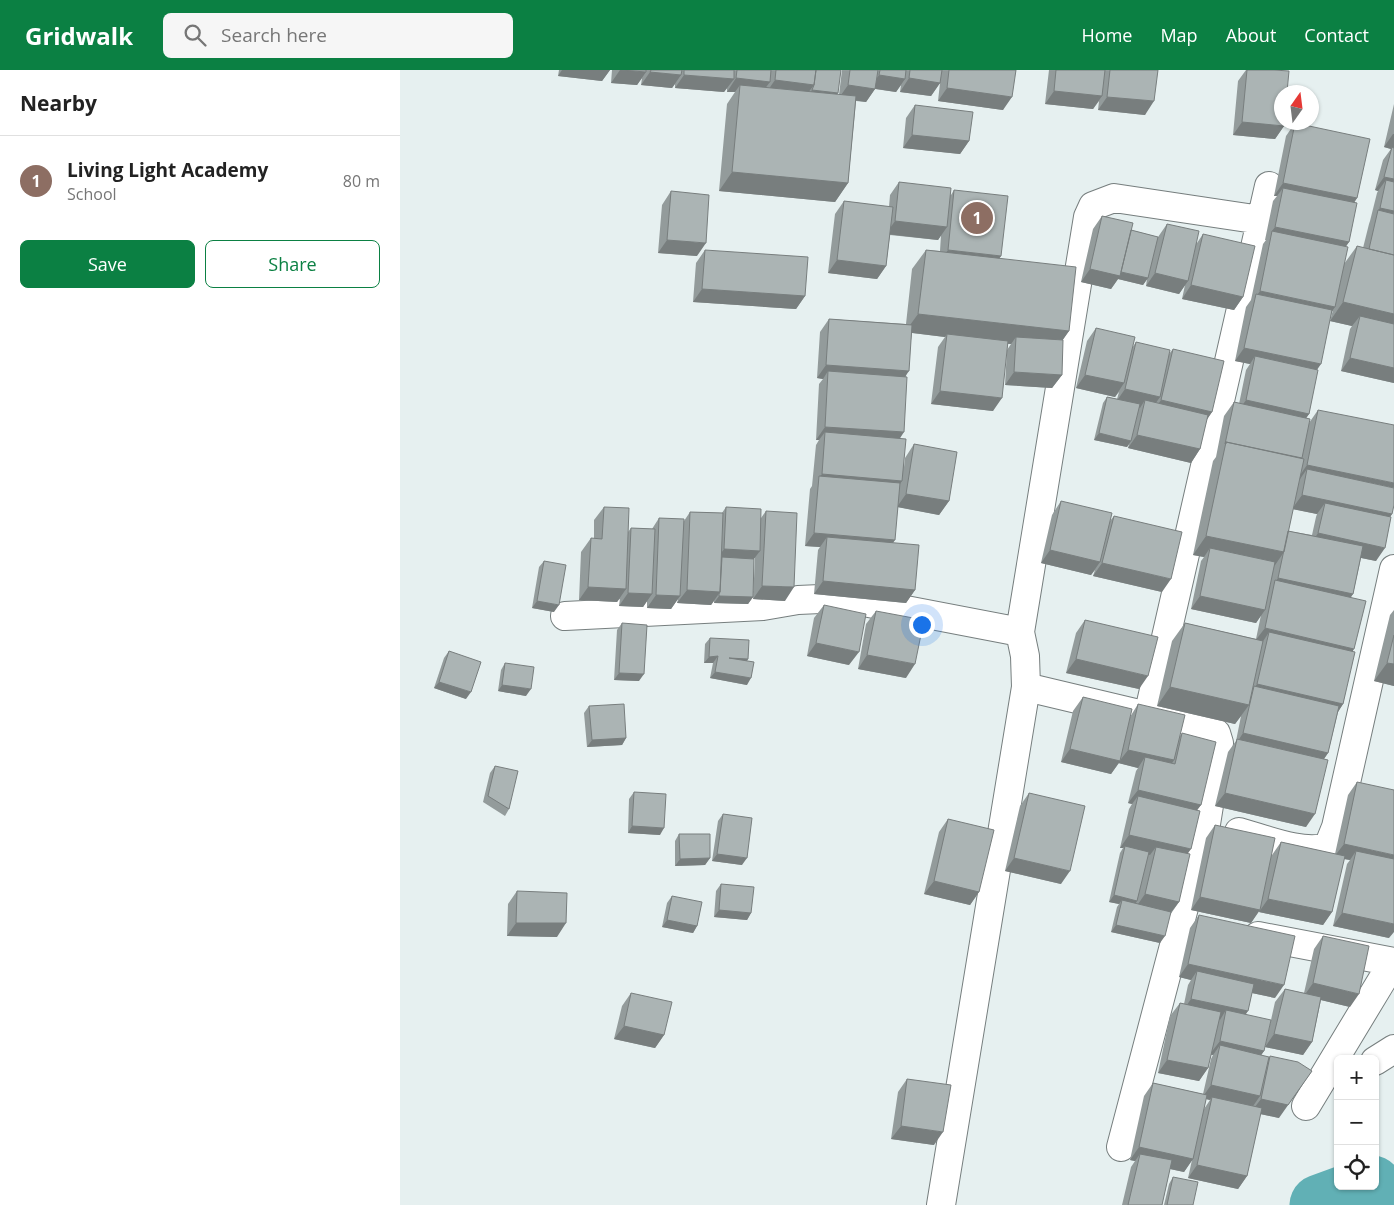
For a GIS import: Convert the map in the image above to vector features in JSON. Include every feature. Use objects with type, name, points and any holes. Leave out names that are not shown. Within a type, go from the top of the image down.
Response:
[{"type":"street","points":[[1148,716],[1269,186]]},
{"type":"street","points":[[941,1205],[1026,688],[1025,656],[1020,632],[1085,231],[1093,206],[1114,198],[1261,220]]},
{"type":"street","points":[[1206,824],[1306,850],[1318,850],[1328,847],[1336,827],[1394,569]]},
{"type":"street","points":[[565,616],[763,606],[798,600],[844,598],[1020,632]]},
{"type":"street","points":[[1026,688],[1148,716],[1207,726],[1216,733],[1219,743],[1191,923],[1121,1147]]},
{"type":"street","points":[[1239,932],[1393,962],[1306,1106]]},
{"type":"street","points":[[1379,1058],[1394,1049]]},
{"type":"building","points":[[621,70],[646,70],[646,72]]},
{"type":"building","points":[[651,70],[682,70],[681,75],[650,72]]},
{"type":"building","points":[[684,70],[734,70],[734,79],[684,75]]},
{"type":"building","points":[[737,70],[771,70],[770,82],[736,78]]},
{"type":"building","points":[[776,70],[816,70],[814,85],[775,80]]},
{"type":"building","points":[[816,70],[841,70],[838,93],[812,90]]},
{"type":"building","points":[[850,70],[878,70],[875,89],[848,85]]},
{"type":"building","points":[[880,70],[906,70],[905,79],[879,75]]},
{"type":"building","points":[[910,70],[942,70],[940,83],[909,78]]},
{"type":"building","points":[[949,70],[1016,70],[1012,97],[947,88]]},
{"type":"building","points":[[1056,70],[1105,70],[1102,96],[1054,91]]},
{"type":"building","points":[[1110,70],[1158,70],[1154,101],[1107,97]]},
{"type":"building","points":[[1247,70],[1289,71],[1288,85],[1274,85],[1274,125],[1242,122]]},
{"type":"building","points":[[740,85],[856,96],[848,183],[732,172]]},
{"type":"building","points":[[915,105],[973,112],[969,141],[912,135]]},
{"type":"building","points":[[1319,128],[1370,139],[1357,198],[1283,183],[1294,130],[1319,130]]},
{"type":"building","points":[[1392,147],[1394,148],[1394,179],[1384,177]]},
{"type":"building","points":[[1386,180],[1394,182],[1394,211],[1380,208]]},
{"type":"building","points":[[899,182],[951,188],[947,227],[895,221]]},
{"type":"building","points":[[1283,188],[1357,203],[1349,242],[1275,227]]},
{"type":"building","points":[[954,190],[1008,196],[1001,256],[948,250]]},
{"type":"building","points":[[671,191],[709,195],[706,243],[667,240]]},
{"type":"building","points":[[844,201],[893,207],[886,266],[837,260]]},
{"type":"building","points":[[1378,210],[1394,214],[1394,255],[1369,249]]},
{"type":"building","points":[[1102,216],[1133,223],[1120,276],[1090,269]]},
{"type":"building","points":[[1167,224],[1199,231],[1188,281],[1155,273]]},
{"type":"building","points":[[1131,230],[1158,237],[1148,278],[1121,272]]},
{"type":"building","points":[[1272,231],[1348,247],[1335,307],[1260,291]]},
{"type":"building","points":[[1203,234],[1255,246],[1243,297],[1191,285]]},
{"type":"building","points":[[1357,246],[1394,255],[1394,314],[1343,302]]},
{"type":"building","points":[[705,250],[808,257],[805,296],[702,289]]},
{"type":"building","points":[[926,250],[1076,267],[1069,331],[918,314]]},
{"type":"building","points":[[1256,294],[1332,310],[1321,364],[1244,348]]},
{"type":"building","points":[[1360,316],[1394,324],[1394,368],[1350,358]]},
{"type":"building","points":[[829,319],[912,325],[909,371],[826,365]]},
{"type":"building","points":[[1096,328],[1135,337],[1124,383],[1085,375]]},
{"type":"building","points":[[947,334],[1008,341],[1002,398],[940,391]]},
{"type":"building","points":[[1016,337],[1063,340],[1062,375],[1014,372]]},
{"type":"building","points":[[1136,342],[1170,350],[1160,397],[1125,389]]},
{"type":"building","points":[[1173,349],[1224,361],[1212,412],[1161,400]]},
{"type":"building","points":[[1255,356],[1318,370],[1309,414],[1246,400]]},
{"type":"building","points":[[828,371],[907,377],[904,432],[825,427]]},
{"type":"building","points":[[1107,397],[1140,404],[1131,441],[1099,433]]},
{"type":"building","points":[[1145,400],[1208,415],[1200,449],[1137,435]]},
{"type":"building","points":[[1234,402],[1310,419],[1302,458],[1226,442],[1225,444]]},
{"type":"building","points":[[1318,410],[1394,425],[1394,483],[1307,465]]},
{"type":"building","points":[[825,432],[906,439],[902,481],[822,474]]},
{"type":"building","points":[[1226,442],[1304,459],[1284,552],[1206,536]]},
{"type":"building","points":[[914,444],[957,452],[949,501],[906,494]]},
{"type":"building","points":[[1307,469],[1394,488],[1392,514],[1302,495]]},
{"type":"building","points":[[819,476],[900,483],[895,540],[814,533]]},
{"type":"building","points":[[1061,501],[1112,513],[1100,562],[1050,550]]},
{"type":"building","points":[[1325,503],[1391,517],[1385,548],[1318,533]]},
{"type":"building","points":[[604,507],[629,508],[626,589],[588,587],[591,538],[602,539]]},
{"type":"building","points":[[726,507],[761,509],[760,551],[724,549]]},
{"type":"building","points":[[766,511],[797,513],[794,587],[762,586]]},
{"type":"building","points":[[690,512],[723,513],[720,592],[687,590]]},
{"type":"building","points":[[1114,516],[1182,532],[1171,579],[1102,563]]},
{"type":"building","points":[[659,518],[684,519],[680,596],[656,595]]},
{"type":"building","points":[[631,528],[655,529],[652,594],[628,593]]},
{"type":"building","points":[[1288,531],[1363,546],[1353,594],[1278,578]]},
{"type":"building","points":[[827,537],[919,545],[915,590],[823,581]]},
{"type":"building","points":[[1210,548],[1275,562],[1265,610],[1200,596]]},
{"type":"building","points":[[722,557],[754,559],[753,597],[719,596]]},
{"type":"building","points":[[544,561],[566,565],[559,605],[537,601]]},
{"type":"building","points":[[1275,580],[1366,601],[1354,649],[1265,628]]},
{"type":"building","points":[[824,605],[866,614],[859,652],[816,643]]},
{"type":"building","points":[[876,611],[924,620],[915,664],[867,655]]},
{"type":"building","points":[[1085,620],[1158,637],[1148,676],[1076,659]]},
{"type":"building","points":[[622,623],[647,625],[644,674],[619,673]]},
{"type":"building","points":[[1185,623],[1263,641],[1249,705],[1170,687]]},
{"type":"building","points":[[1269,632],[1355,652],[1343,704],[1257,684]]},
{"type":"building","points":[[1394,635],[1394,664],[1387,663]]},
{"type":"building","points":[[710,638],[749,640],[748,659],[729,658],[754,662],[751,678],[715,672],[718,656],[709,657]]},
{"type":"building","points":[[449,651],[481,662],[471,692],[439,682]]},
{"type":"building","points":[[505,663],[534,667],[531,689],[502,685]]},
{"type":"building","points":[[1254,686],[1339,706],[1328,753],[1243,733]]},
{"type":"building","points":[[1083,697],[1132,709],[1120,761],[1070,749]]},
{"type":"building","points":[[624,704],[626,738],[592,740],[589,706]]},
{"type":"building","points":[[1138,704],[1185,715],[1174,760],[1128,750]]},
{"type":"building","points":[[1182,733],[1216,742],[1201,805],[1138,790],[1145,757],[1175,764]]},
{"type":"building","points":[[1237,739],[1328,760],[1315,814],[1225,793]]},
{"type":"building","points":[[495,766],[518,771],[509,809],[488,796]]},
{"type":"building","points":[[1357,782],[1394,790],[1394,855],[1344,844]]},
{"type":"building","points":[[634,792],[666,794],[664,828],[632,826]]},
{"type":"building","points":[[1029,793],[1085,806],[1070,871],[1014,858]]},
{"type":"building","points":[[1138,796],[1200,811],[1191,849],[1129,835]]},
{"type":"building","points":[[723,814],[752,818],[747,858],[717,854]]},
{"type":"building","points":[[948,819],[994,830],[979,892],[934,881]]},
{"type":"building","points":[[1215,825],[1275,838],[1260,910],[1200,897]]},
{"type":"building","points":[[679,834],[710,834],[710,858],[680,859]]},
{"type":"building","points":[[1281,842],[1345,856],[1332,912],[1268,899]]},
{"type":"building","points":[[1125,846],[1149,852],[1137,901],[1114,895]]},
{"type":"building","points":[[1156,847],[1190,854],[1179,902],[1145,894]]},
{"type":"building","points":[[1356,851],[1394,859],[1394,924],[1342,913]]},
{"type":"building","points":[[721,884],[754,887],[751,913],[719,910]]},
{"type":"building","points":[[517,891],[567,893],[566,923],[516,923]]},
{"type":"building","points":[[672,896],[702,902],[697,926],[667,920]]},
{"type":"building","points":[[1122,900],[1171,912],[1165,936],[1116,925]]},
{"type":"building","points":[[1199,915],[1295,936],[1284,985],[1188,964]]},
{"type":"building","points":[[1323,936],[1369,946],[1359,994],[1313,983]]},
{"type":"building","points":[[1197,971],[1254,984],[1248,1011],[1191,999]]},
{"type":"building","points":[[1285,989],[1321,997],[1312,1042],[1274,1034]]},
{"type":"building","points":[[631,993],[672,1002],[664,1035],[624,1026]]},
{"type":"building","points":[[1180,1003],[1221,1012],[1208,1068],[1167,1060]]},
{"type":"building","points":[[1226,1010],[1271,1020],[1264,1051],[1220,1041]]},
{"type":"building","points":[[1220,1045],[1269,1057],[1260,1096],[1211,1085]]},
{"type":"building","points":[[1270,1056],[1298,1062],[1312,1071],[1288,1105],[1261,1099]]},
{"type":"building","points":[[907,1079],[951,1085],[943,1132],[901,1126]]},
{"type":"building","points":[[1153,1083],[1207,1095],[1193,1159],[1139,1147]]},
{"type":"building","points":[[1212,1097],[1262,1108],[1247,1176],[1197,1165]]},
{"type":"building","points":[[1140,1154],[1172,1160],[1162,1205],[1128,1205]]},
{"type":"building","points":[[1173,1177],[1198,1182],[1193,1205],[1167,1205]]},
{"type":"waterway","points":[[1320,1205],[1361,1190]]},
{"type":"place","name":"Living Light Academy","points":[[977,218]]}]
